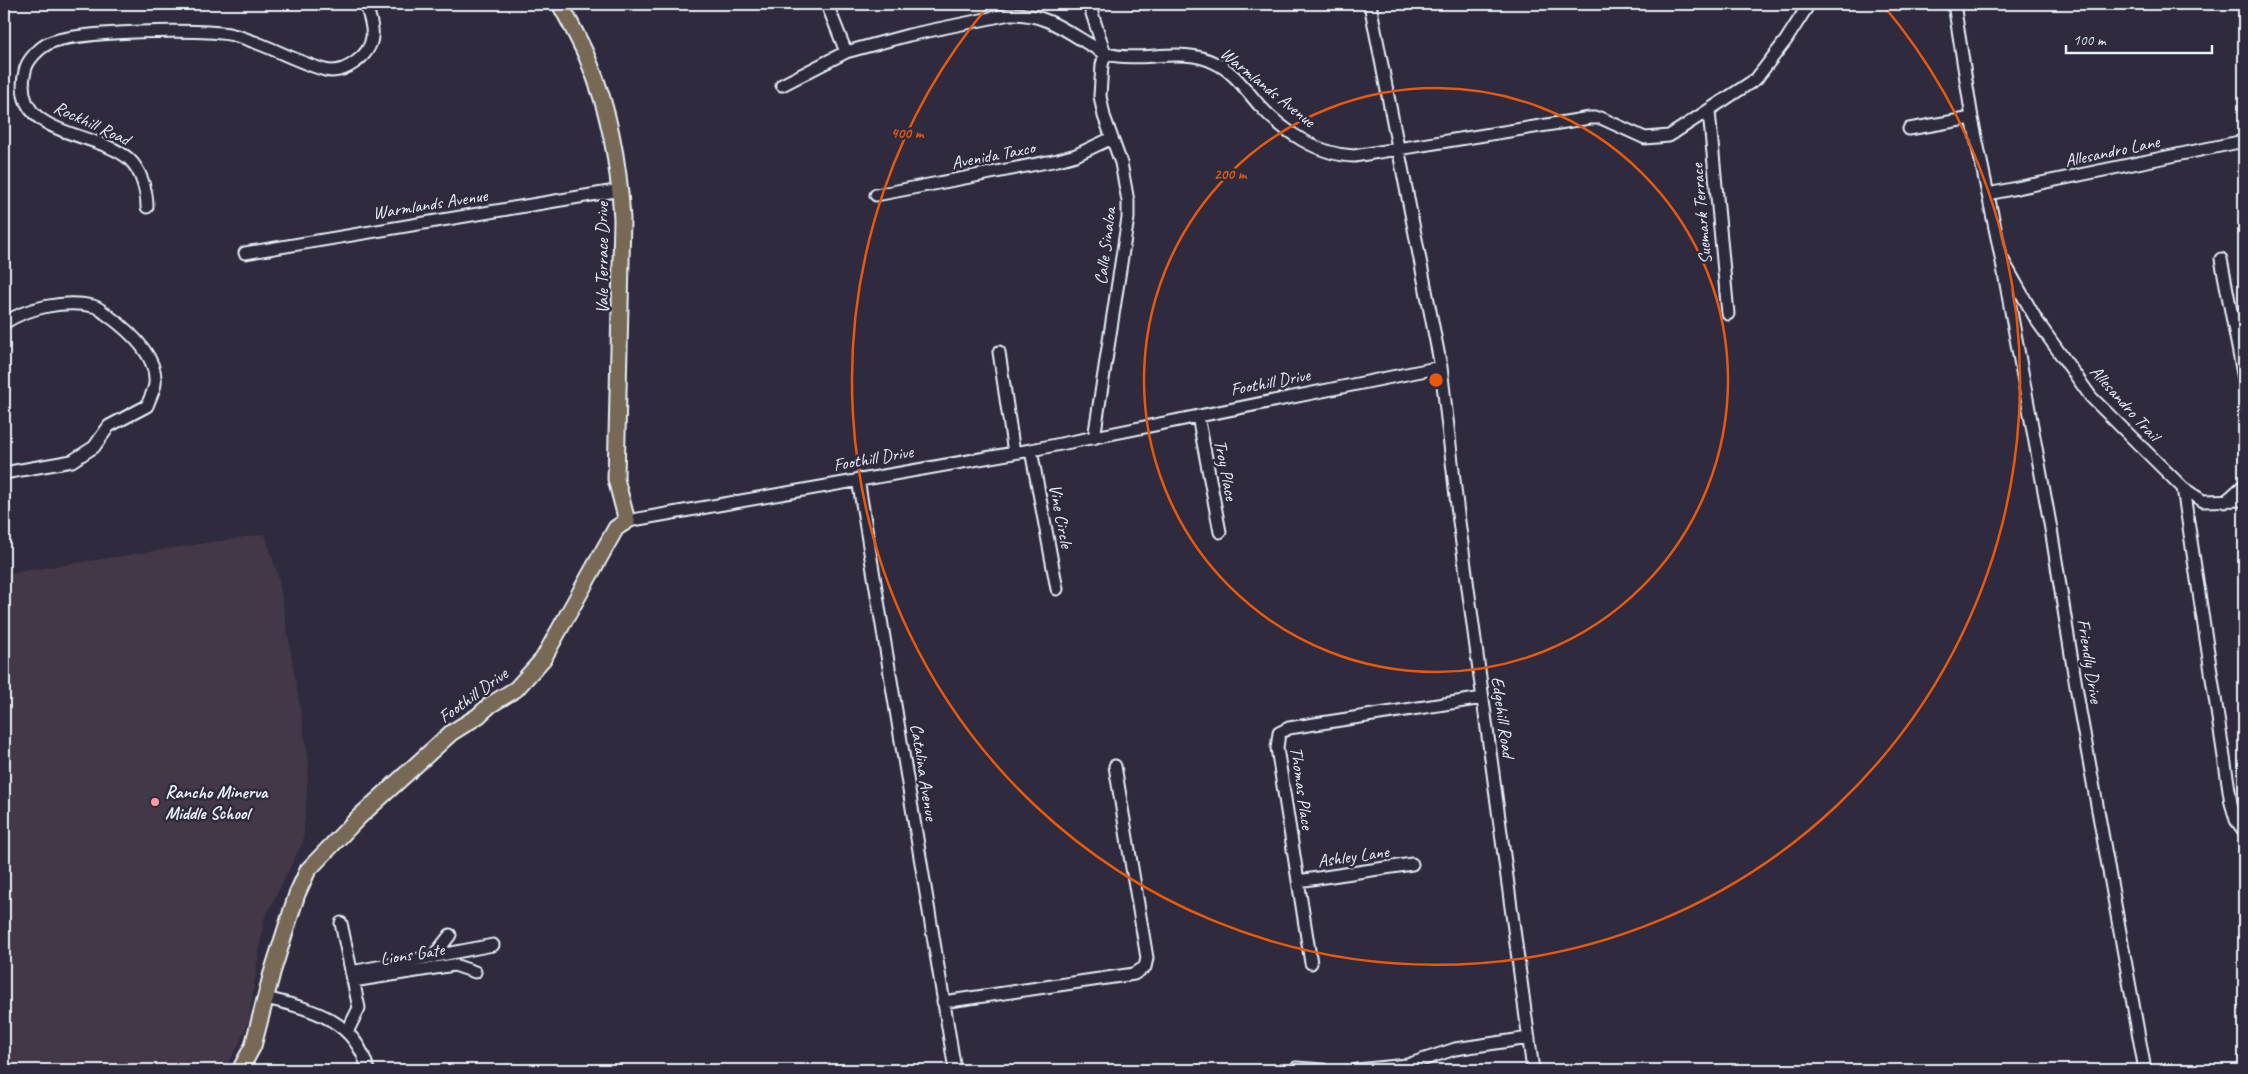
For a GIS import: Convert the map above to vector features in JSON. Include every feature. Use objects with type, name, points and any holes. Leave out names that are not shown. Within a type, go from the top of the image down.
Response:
[{"type":"main road","name":"Vale Terrace Drive","points":[[560,4],[590,63],[607,116],[621,190],[622,220],[616,479],[627,521]]},
{"type":"main road","name":"Foothill Drive","points":[[240,1070],[253,1046],[297,894],[308,870],[359,817],[451,733],[516,689],[543,659],[616,528],[627,521]]},
{"type":"street","name":"Rockhill Road","points":[[147,207],[147,195],[137,169],[130,160],[102,144],[50,126],[33,112],[23,88],[25,70],[32,57],[49,43],[77,36],[174,32],[213,33],[231,34],[259,42],[327,70],[352,66],[364,55],[372,40],[373,32],[366,4]]},
{"type":"street","points":[[827,4],[846,52]]},
{"type":"street","name":"Calle Sinaloa","points":[[1089,4],[1105,54],[1102,65],[1100,96],[1104,116],[1121,163],[1128,200],[1128,218],[1094,438]]},
{"type":"street","points":[[1370,4],[1441,367]]},
{"type":"street","name":"Warmlands Avenue","points":[[782,85],[846,52],[909,35],[1010,14],[1023,14],[1049,20],[1105,54],[1150,58],[1198,56],[1217,64],[1237,80],[1264,110],[1286,128],[1318,149],[1338,156],[1354,156],[1590,118],[1602,118],[1645,138],[1669,136],[1756,78],[1786,40],[1809,4]]},
{"type":"street","name":"Allesandro Trail","points":[[1954,4],[1972,118],[2001,257],[2037,321],[2091,397],[2183,488],[2203,501],[2225,502],[2244,500]]},
{"type":"street","name":"Suemark Terrace","points":[[1709,111],[1728,314]]},
{"type":"street","points":[[1910,129],[1972,118]]},
{"type":"street","name":"Avenida Taxco","points":[[876,194],[1058,160],[1076,155],[1112,138]]},
{"type":"street","name":"Allesandro Lane","points":[[1988,194],[2244,142]]},
{"type":"street","name":"Warmlands Avenue","points":[[245,253],[621,190]]},
{"type":"street","name":"Friendly Drive","points":[[2001,257],[2052,529],[2080,711],[2145,1070]]},
{"type":"street","points":[[2221,259],[2244,379]]},
{"type":"street","points":[[4,323],[15,316],[53,305],[95,306],[124,327],[147,354],[154,373],[155,384],[147,406],[109,426],[94,447],[72,461],[4,473]]},
{"type":"street","points":[[998,352],[1014,453]]},
{"type":"street","name":"Foothill Drive","points":[[627,521],[1031,450],[1441,367]]},
{"type":"street","name":"Edgehill Road","points":[[1441,367],[1458,514],[1533,1070]]},
{"type":"street","name":"Troy Place","points":[[1198,416],[1220,532]]},
{"type":"street","name":"Vine Circle","points":[[1031,450],[1057,589]]},
{"type":"street","name":"Catalina Avenue","points":[[858,480],[955,1070]]},
{"type":"street","points":[[2225,502],[2244,485]]},
{"type":"street","points":[[2183,488],[2231,803],[2236,820],[2244,831]]},
{"type":"street","name":"Thomas Place","points":[[1311,963],[1277,748],[1279,733],[1289,728],[1483,698]]},
{"type":"street","points":[[943,1002],[1134,974],[1145,967],[1147,958],[1115,766]]},
{"type":"street","name":"Ashley Lane","points":[[1298,881],[1412,864]]},
{"type":"street","points":[[341,923],[359,1008],[347,1032]]},
{"type":"street","points":[[432,957],[446,943],[450,936]]},
{"type":"street","points":[[352,977],[493,944]]},
{"type":"street","name":"Lions Gate","points":[[352,977],[454,965],[475,972]]},
{"type":"street","points":[[266,998],[322,1013],[347,1032],[366,1058],[368,1070]]},
{"type":"street","points":[[1357,1070],[1407,1064],[1455,1048],[1529,1038]]},
{"type":"street","points":[[1296,1068],[1323,1070]]},
{"type":"shaded area","name":"Rancho Minerva Middle School","points":[[265,534],[279,580],[309,762],[303,842],[264,919],[249,1020],[238,1046],[224,1070],[4,1070],[4,574]]},
{"type":"place","name":"Rancho Minerva Middle School","points":[[155,802]]}]
